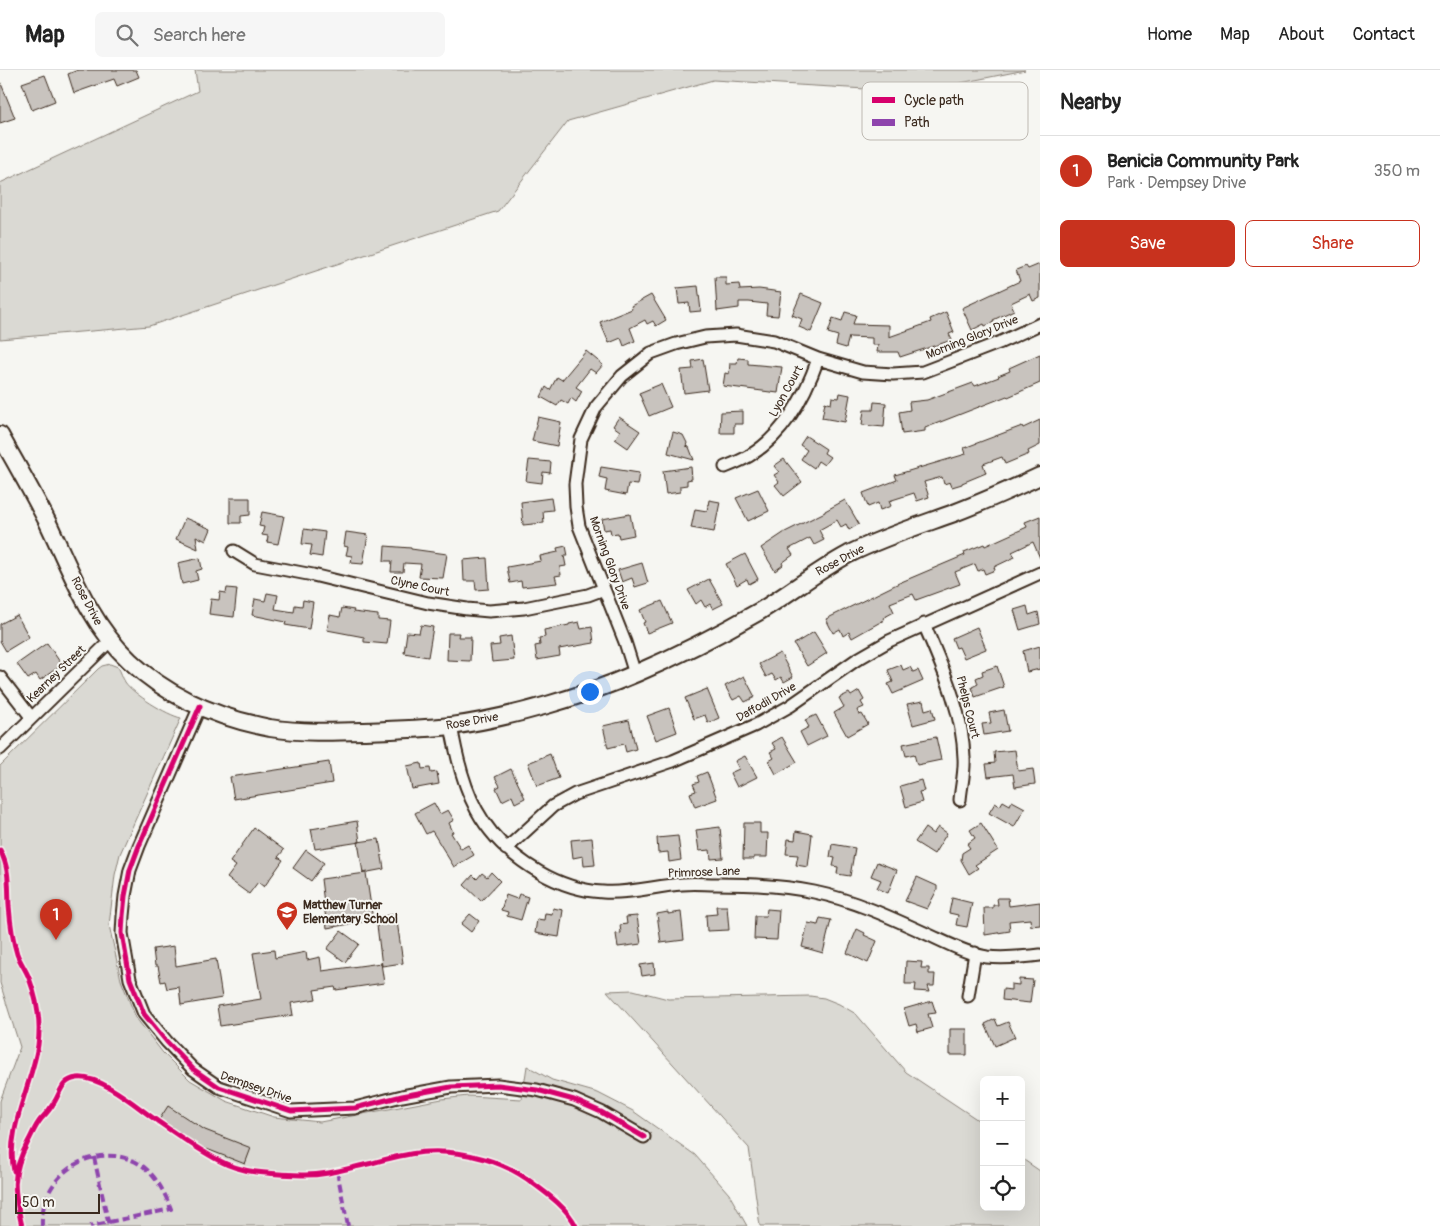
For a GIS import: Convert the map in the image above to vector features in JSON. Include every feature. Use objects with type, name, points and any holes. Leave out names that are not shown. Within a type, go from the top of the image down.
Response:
[{"type":"main road","name":"Rose Drive","points":[[0,435],[46,519],[84,599],[104,632],[129,660],[152,680],[200,706],[270,728],[300,731],[379,731],[451,726],[538,707],[579,694],[635,674],[700,643],[754,614],[822,568],[864,547],[997,496],[1040,476]]},
{"type":"street","name":"Morning Glory Drive","points":[[635,674],[625,642],[579,526],[576,507],[577,456],[580,439],[596,407],[622,376],[651,353],[676,344],[705,337],[736,335],[774,341],[818,359],[863,372],[893,374],[923,372],[1001,342],[1040,324]]},
{"type":"street","name":"Lyon Court","points":[[725,467],[750,455],[770,441],[786,422],[810,382],[818,359]]},
{"type":"street","name":"Clyne Court","points":[[234,551],[255,564],[312,575],[428,603],[466,609],[490,611],[524,608],[588,595],[604,589]]},
{"type":"street","name":"Daffodil Drive","points":[[506,849],[553,806],[568,798],[597,786],[673,761],[756,725],[790,706],[856,660],[888,641],[1040,573]]},
{"type":"street","name":"Phelps Court","points":[[924,624],[945,672],[963,738],[964,760],[960,800]]},
{"type":"street","name":"Kearney Street","points":[[0,749],[111,640]]},
{"type":"street","points":[[0,676],[31,717]]},
{"type":"street","name":"Dempsey Drive","points":[[200,706],[130,870],[122,916],[122,933],[130,980],[144,1014],[193,1069],[219,1087],[292,1111],[355,1108],[451,1087],[498,1085],[537,1090],[574,1100],[601,1112],[644,1137]]},
{"type":"street","name":"Primrose Lane","points":[[451,726],[466,786],[485,827],[506,849],[524,863],[554,881],[582,890],[604,892],[640,891],[682,884],[764,884],[848,900],[958,947],[987,957],[1040,955]]},
{"type":"street","points":[[968,996],[975,953]]},
{"type":"shaded area","points":[[195,70],[1025,70],[966,82],[862,82],[862,89],[713,80],[568,121],[498,211],[149,326],[0,339],[0,183],[198,91]]},
{"type":"shaded area","points":[[110,664],[118,667],[125,682],[135,692],[159,708],[181,718],[120,854],[115,875],[109,925],[121,980],[136,1018],[163,1053],[190,1080],[226,1101],[274,1117],[320,1122],[442,1099],[468,1096],[522,1099],[527,1066],[552,1080],[598,1093],[633,1111],[695,1155],[729,1194],[747,1226],[0,1226],[0,1101],[20,1047],[0,983],[0,766],[98,669]]},
{"type":"shaded area","points":[[633,990],[668,999],[810,996],[824,998],[839,1004],[856,1014],[906,1072],[980,1121],[980,1211],[1025,1211],[1025,1161],[1040,1171],[1040,1226],[760,1226],[749,1148],[607,991]]},
{"type":"building","points":[[78,70],[136,70],[139,77],[117,86],[114,79],[74,93],[68,74]]},
{"type":"building","points":[[45,75],[55,101],[32,110],[22,83]]},
{"type":"building","points":[[0,81],[15,118],[0,123]]},
{"type":"building","points":[[1040,264],[1040,298],[1033,301],[1030,294],[1011,303],[1014,310],[993,320],[994,322],[985,326],[984,324],[972,330],[962,308],[1020,281],[1016,270],[1026,266],[1028,269]]},
{"type":"building","points":[[715,277],[726,277],[726,285],[739,284],[740,290],[759,289],[781,292],[778,316],[766,315],[767,304],[749,302],[739,302],[739,308],[717,311]]},
{"type":"building","points":[[698,286],[701,311],[690,312],[689,303],[679,304],[677,288]]},
{"type":"building","points":[[801,294],[823,303],[811,332],[799,327],[802,319],[792,315]]},
{"type":"building","points":[[651,295],[666,320],[656,326],[653,321],[647,324],[645,320],[630,328],[635,341],[624,346],[621,338],[609,343],[600,322],[632,309],[631,306]]},
{"type":"building","points":[[845,312],[856,315],[853,324],[889,325],[889,337],[931,322],[930,319],[946,312],[954,332],[949,334],[952,340],[900,357],[898,352],[877,352],[878,345],[872,345],[872,338],[849,337],[846,348],[836,345],[838,336],[828,333],[833,318],[842,321]]},
{"type":"building","points":[[586,351],[603,365],[596,373],[590,369],[576,387],[582,391],[576,402],[571,398],[568,404],[561,400],[557,406],[541,397],[546,387],[550,390],[557,377],[562,380]]},
{"type":"building","points":[[1040,354],[1040,383],[925,428],[925,431],[902,434],[899,412],[910,410],[909,402],[927,400],[973,383],[975,386],[999,377],[1010,371],[1009,368]]},
{"type":"building","points":[[738,358],[748,359],[748,364],[782,367],[778,393],[723,386],[725,373],[729,374],[730,363],[737,363]]},
{"type":"building","points":[[703,359],[708,390],[684,393],[681,370],[693,369],[692,361]]},
{"type":"building","points":[[661,384],[671,407],[649,416],[639,393]]},
{"type":"building","points":[[840,393],[850,395],[845,422],[822,418],[825,402],[831,404],[832,397],[839,398]]},
{"type":"building","points":[[874,402],[886,403],[884,427],[862,425],[864,410],[873,410]]},
{"type":"building","points":[[743,411],[743,424],[734,424],[734,433],[720,433],[721,412]]},
{"type":"building","points":[[538,417],[561,422],[557,446],[532,441]]},
{"type":"building","points":[[619,417],[640,431],[628,448],[615,439],[620,431],[613,426]]},
{"type":"building","points":[[1040,420],[1040,445],[1028,451],[1029,454],[1005,464],[1002,457],[983,464],[986,473],[952,487],[950,482],[944,484],[942,477],[924,482],[929,497],[917,501],[914,493],[889,501],[891,506],[880,510],[878,503],[868,507],[863,493],[897,480],[895,475],[966,454],[964,448],[1022,426],[1023,428]]},
{"type":"building","points":[[673,432],[683,435],[687,443],[686,446],[689,447],[694,460],[668,453]]},
{"type":"building","points":[[806,436],[826,449],[824,453],[830,457],[824,465],[818,461],[814,468],[801,459],[807,450],[800,445]]},
{"type":"building","points":[[784,459],[802,482],[784,496],[775,485],[779,482],[774,475],[779,472],[774,466]]},
{"type":"building","points":[[529,460],[551,462],[550,473],[543,472],[542,483],[526,481]]},
{"type":"building","points":[[601,467],[639,473],[637,485],[628,484],[626,495],[605,491],[607,479],[599,477]]},
{"type":"building","points":[[691,467],[692,479],[687,480],[687,485],[680,486],[680,492],[666,494],[663,471]]},
{"type":"building","points":[[758,489],[769,511],[748,521],[736,498]]},
{"type":"building","points":[[230,498],[250,498],[250,515],[241,516],[241,523],[230,523]]},
{"type":"building","points":[[551,498],[553,510],[543,511],[544,523],[523,525],[521,502]]},
{"type":"building","points":[[709,500],[720,502],[714,532],[691,528],[695,509],[707,511]]},
{"type":"building","points":[[845,500],[859,524],[849,530],[846,524],[841,527],[837,520],[819,530],[824,540],[814,545],[810,538],[789,549],[793,555],[775,571],[761,548],[785,532]]},
{"type":"building","points":[[262,512],[284,516],[278,544],[267,542],[268,536],[262,535],[264,527],[259,526]]},
{"type":"building","points":[[630,514],[634,535],[619,538],[618,533],[611,534],[610,529],[604,530],[602,519]]},
{"type":"building","points":[[1040,516],[1040,558],[1033,542],[1012,552],[1015,557],[994,567],[995,570],[985,574],[983,569],[978,571],[975,564],[955,572],[960,584],[916,600],[913,594],[890,603],[894,612],[883,618],[884,620],[852,638],[849,632],[843,636],[840,629],[833,633],[826,619],[899,583],[965,555],[964,552],[984,544],[985,546],[1027,527],[1025,522]]},
{"type":"building","points":[[185,518],[211,529],[206,541],[196,536],[198,549],[176,539]]},
{"type":"building","points":[[304,529],[325,532],[322,557],[310,555],[312,545],[302,544]]},
{"type":"building","points":[[346,532],[368,535],[363,564],[351,563],[352,556],[346,555],[348,547],[344,546]]},
{"type":"building","points":[[385,546],[447,554],[443,578],[419,577],[421,564],[404,563],[403,572],[391,572],[392,561],[384,561]]},
{"type":"building","points":[[566,546],[568,556],[564,556],[566,566],[560,567],[561,575],[555,576],[557,583],[522,587],[521,581],[510,583],[507,567],[541,561],[540,556],[558,552],[557,548]]},
{"type":"building","points":[[745,554],[758,579],[749,584],[747,579],[737,585],[726,564]]},
{"type":"building","points":[[200,558],[202,569],[196,571],[198,580],[182,584],[178,563]]},
{"type":"building","points":[[487,558],[489,589],[476,590],[475,581],[464,581],[463,560]]},
{"type":"building","points":[[642,563],[648,583],[635,587],[632,578],[622,582],[618,570]]},
{"type":"building","points":[[709,579],[723,604],[713,609],[710,604],[705,607],[701,600],[696,604],[688,590]]},
{"type":"building","points":[[227,588],[237,589],[234,617],[209,614],[211,599],[219,600],[220,592],[226,593]]},
{"type":"building","points":[[267,593],[278,595],[275,609],[294,612],[295,605],[302,606],[303,600],[313,602],[309,629],[285,625],[286,622],[252,615],[255,599],[265,601]]},
{"type":"building","points":[[662,601],[672,623],[647,633],[640,610]]},
{"type":"building","points":[[1027,606],[1029,615],[1038,612],[1040,624],[1020,630],[1014,610]]},
{"type":"building","points":[[342,608],[354,610],[353,612],[378,615],[378,620],[390,621],[387,644],[364,642],[364,637],[327,630],[330,615],[340,617]]},
{"type":"building","points":[[17,615],[29,637],[6,651],[0,641],[0,624]]},
{"type":"building","points":[[579,622],[581,629],[592,627],[594,643],[559,649],[560,656],[537,660],[535,646],[540,645],[539,638],[545,637],[544,630]]},
{"type":"building","points":[[421,625],[433,627],[428,657],[404,653],[407,632],[419,633]]},
{"type":"building","points":[[977,627],[986,649],[964,658],[959,647],[956,648],[952,638]]},
{"type":"building","points":[[814,632],[827,653],[807,666],[794,644]]},
{"type":"building","points":[[448,633],[459,633],[458,637],[471,637],[470,661],[447,660]]},
{"type":"building","points":[[511,636],[514,660],[492,662],[490,646],[500,645],[499,638]]},
{"type":"building","points":[[47,643],[62,665],[40,680],[36,674],[28,679],[17,664]]},
{"type":"building","points":[[1040,646],[1040,669],[1027,672],[1023,651]]},
{"type":"building","points":[[780,653],[793,677],[784,682],[781,677],[776,680],[772,674],[766,677],[759,664]]},
{"type":"building","points":[[901,665],[903,670],[910,667],[913,672],[918,670],[923,681],[893,694],[888,684],[893,682],[888,670]]},
{"type":"building","points":[[997,666],[1004,687],[975,697],[972,687],[978,684],[976,678],[983,675],[982,671]]},
{"type":"building","points":[[744,676],[755,697],[745,702],[741,696],[733,700],[725,686]]},
{"type":"building","points":[[707,689],[719,718],[708,723],[705,715],[694,719],[685,698]]},
{"type":"building","points":[[859,691],[864,700],[861,702],[864,707],[857,710],[859,715],[862,714],[868,724],[847,736],[834,713],[844,707],[839,698],[849,693],[851,696]]},
{"type":"building","points":[[923,701],[925,710],[932,708],[935,719],[913,725],[907,704]]},
{"type":"building","points":[[669,708],[677,732],[656,740],[647,716]]},
{"type":"building","points":[[1004,710],[1008,731],[984,735],[982,724],[991,723],[989,713]]},
{"type":"building","points":[[816,715],[827,736],[807,746],[800,732],[809,727],[805,720]]},
{"type":"building","points":[[629,720],[636,749],[626,752],[624,744],[608,748],[603,726]]},
{"type":"building","points":[[782,737],[797,762],[776,774],[769,761],[774,758],[770,752],[776,749],[772,743]]},
{"type":"building","points":[[936,737],[941,760],[917,765],[914,754],[906,756],[903,744]]},
{"type":"building","points":[[1015,750],[1018,771],[1033,769],[1035,784],[1015,787],[1013,774],[988,777],[986,764],[995,763],[994,752]]},
{"type":"building","points":[[550,754],[559,778],[537,786],[528,763]]},
{"type":"building","points":[[745,756],[757,777],[737,787],[730,773],[739,769],[735,761]]},
{"type":"building","points":[[329,762],[332,783],[234,799],[230,777]]},
{"type":"building","points":[[421,763],[422,769],[430,768],[431,773],[437,772],[439,784],[412,789],[407,766]]},
{"type":"building","points":[[511,769],[525,798],[515,803],[512,796],[502,801],[496,788],[500,786],[495,777]]},
{"type":"building","points":[[707,772],[717,799],[695,807],[690,793],[696,791],[693,784],[699,782],[697,776]]},
{"type":"building","points":[[921,780],[924,791],[919,792],[922,802],[906,807],[900,786]]},
{"type":"building","points":[[1003,801],[1010,805],[1012,801],[1025,808],[1014,827],[989,813],[995,803],[1000,806]]},
{"type":"building","points":[[434,803],[440,814],[448,810],[454,820],[449,823],[453,832],[451,833],[461,849],[468,845],[474,855],[454,867],[432,831],[426,834],[415,813]]},
{"type":"building","points":[[357,821],[360,842],[315,849],[311,829]]},
{"type":"building","points":[[744,823],[760,823],[760,833],[768,833],[767,857],[743,859]]},
{"type":"building","points":[[981,823],[998,850],[975,865],[978,868],[969,874],[961,860],[962,853],[970,848],[967,844],[975,838],[970,830]]},
{"type":"building","points":[[720,827],[723,858],[711,859],[710,850],[699,851],[696,830]]},
{"type":"building","points":[[938,827],[947,833],[934,854],[915,842],[925,828],[933,834]]},
{"type":"building","points":[[254,828],[284,850],[278,857],[283,860],[264,887],[258,882],[249,894],[227,878],[236,866],[230,862]]},
{"type":"building","points":[[796,831],[812,834],[808,867],[796,865],[798,855],[786,854],[788,839],[795,840]]},
{"type":"building","points":[[678,836],[681,860],[669,862],[668,852],[658,853],[657,838]]},
{"type":"building","points":[[592,838],[595,865],[584,866],[583,856],[573,858],[571,840]]},
{"type":"building","points":[[379,839],[384,869],[363,873],[358,842]]},
{"type":"building","points":[[832,844],[855,848],[850,876],[837,874],[838,867],[833,866],[835,858],[830,857]]},
{"type":"building","points":[[306,850],[324,863],[311,881],[293,868]]},
{"type":"building","points":[[877,862],[897,870],[888,893],[877,888],[881,880],[871,876]]},
{"type":"building","points":[[491,872],[500,881],[481,901],[464,885],[473,875],[477,879],[482,873],[487,877]]},
{"type":"building","points":[[366,873],[373,920],[327,928],[321,879]]},
{"type":"building","points":[[917,877],[937,886],[937,890],[927,909],[905,901]]},
{"type":"building","points":[[519,894],[528,897],[521,920],[507,916],[508,912],[501,910],[506,895],[517,899]]},
{"type":"building","points":[[952,898],[972,903],[967,927],[956,925],[958,915],[949,913]]},
{"type":"building","points":[[997,898],[1008,898],[1009,906],[1040,902],[1040,925],[1031,926],[1030,919],[1009,921],[1010,931],[985,935],[984,908],[993,908],[993,905],[998,905]]},
{"type":"building","points":[[716,906],[727,906],[729,930],[707,931],[706,915],[717,914]]},
{"type":"building","points":[[553,908],[563,910],[559,937],[535,933],[537,919],[544,920],[545,913],[552,914]]},
{"type":"building","points":[[767,909],[779,910],[777,940],[754,939],[755,916],[766,916]]},
{"type":"building","points":[[668,912],[668,914],[681,912],[684,940],[661,943],[657,914]]},
{"type":"building","points":[[396,914],[403,963],[382,966],[376,917]]},
{"type":"building","points":[[470,914],[479,921],[471,932],[461,924]]},
{"type":"building","points":[[637,916],[641,944],[618,947],[616,934],[621,933],[620,925],[627,924],[626,917]]},
{"type":"building","points":[[820,918],[831,920],[823,953],[802,947],[808,923],[818,925]]},
{"type":"building","points":[[857,929],[865,933],[864,935],[877,941],[868,963],[847,953]]},
{"type":"building","points":[[341,931],[359,944],[345,962],[327,949]]},
{"type":"building","points":[[174,946],[176,966],[216,959],[222,998],[181,1005],[179,987],[167,989],[165,981],[161,982],[158,966],[155,966],[153,949]]},
{"type":"building","points":[[274,950],[275,958],[306,952],[307,960],[320,957],[322,971],[381,963],[384,983],[336,990],[335,987],[314,990],[316,999],[291,1003],[293,1015],[220,1026],[217,1006],[261,999],[253,953]]},
{"type":"building","points":[[906,961],[922,962],[921,968],[929,968],[929,974],[935,974],[934,986],[928,986],[930,992],[915,991],[916,984],[905,984]]},
{"type":"building","points":[[654,963],[655,974],[642,976],[640,965]]},
{"type":"building","points":[[1019,979],[1033,980],[1030,1003],[1002,1000],[1003,989],[1011,990],[1011,984],[1019,985]]},
{"type":"building","points":[[932,1001],[936,1013],[928,1014],[932,1028],[918,1032],[916,1024],[909,1026],[904,1009]]},
{"type":"building","points":[[995,1019],[998,1026],[1008,1022],[1015,1037],[995,1046],[985,1024]]},
{"type":"building","points":[[950,1029],[967,1029],[967,1055],[950,1055]]},
{"type":"building","points":[[168,1106],[205,1130],[251,1148],[245,1164],[199,1146],[159,1120]]},
{"type":"marked path","points":[[42,1226],[43,1211],[47,1197],[53,1185],[62,1174],[86,1159],[100,1156],[123,1157],[144,1167],[160,1186],[171,1209],[90,1226]]},
{"type":"marked path","points":[[94,1157],[109,1226]]},
{"type":"marked path","points":[[337,1171],[348,1226]]},
{"type":"cycle path","points":[[200,706],[130,870],[125,896],[122,933],[130,979],[144,1014],[193,1069],[219,1087],[291,1111],[355,1108],[402,1096],[451,1087],[498,1085],[537,1090],[574,1100],[601,1112],[644,1137]]},
{"type":"cycle path","points":[[0,850],[7,871],[9,911],[14,943],[34,994],[39,1028],[35,1060],[20,1108],[13,1140],[12,1156],[14,1171]]},
{"type":"cycle path","points":[[22,1226],[15,1184],[18,1164],[37,1125],[52,1106],[63,1086],[68,1081],[77,1078],[87,1078],[108,1087],[195,1146],[220,1161],[239,1169],[269,1174],[309,1175],[334,1172],[397,1156],[420,1153],[441,1152],[469,1155],[497,1163],[523,1176],[558,1203],[576,1226]]},
{"type":"place","name":"Matthew Turner Elementary School","points":[[287,931]]},
{"type":"place","name":"Benicia Community Park","points":[[56,940]]}]
